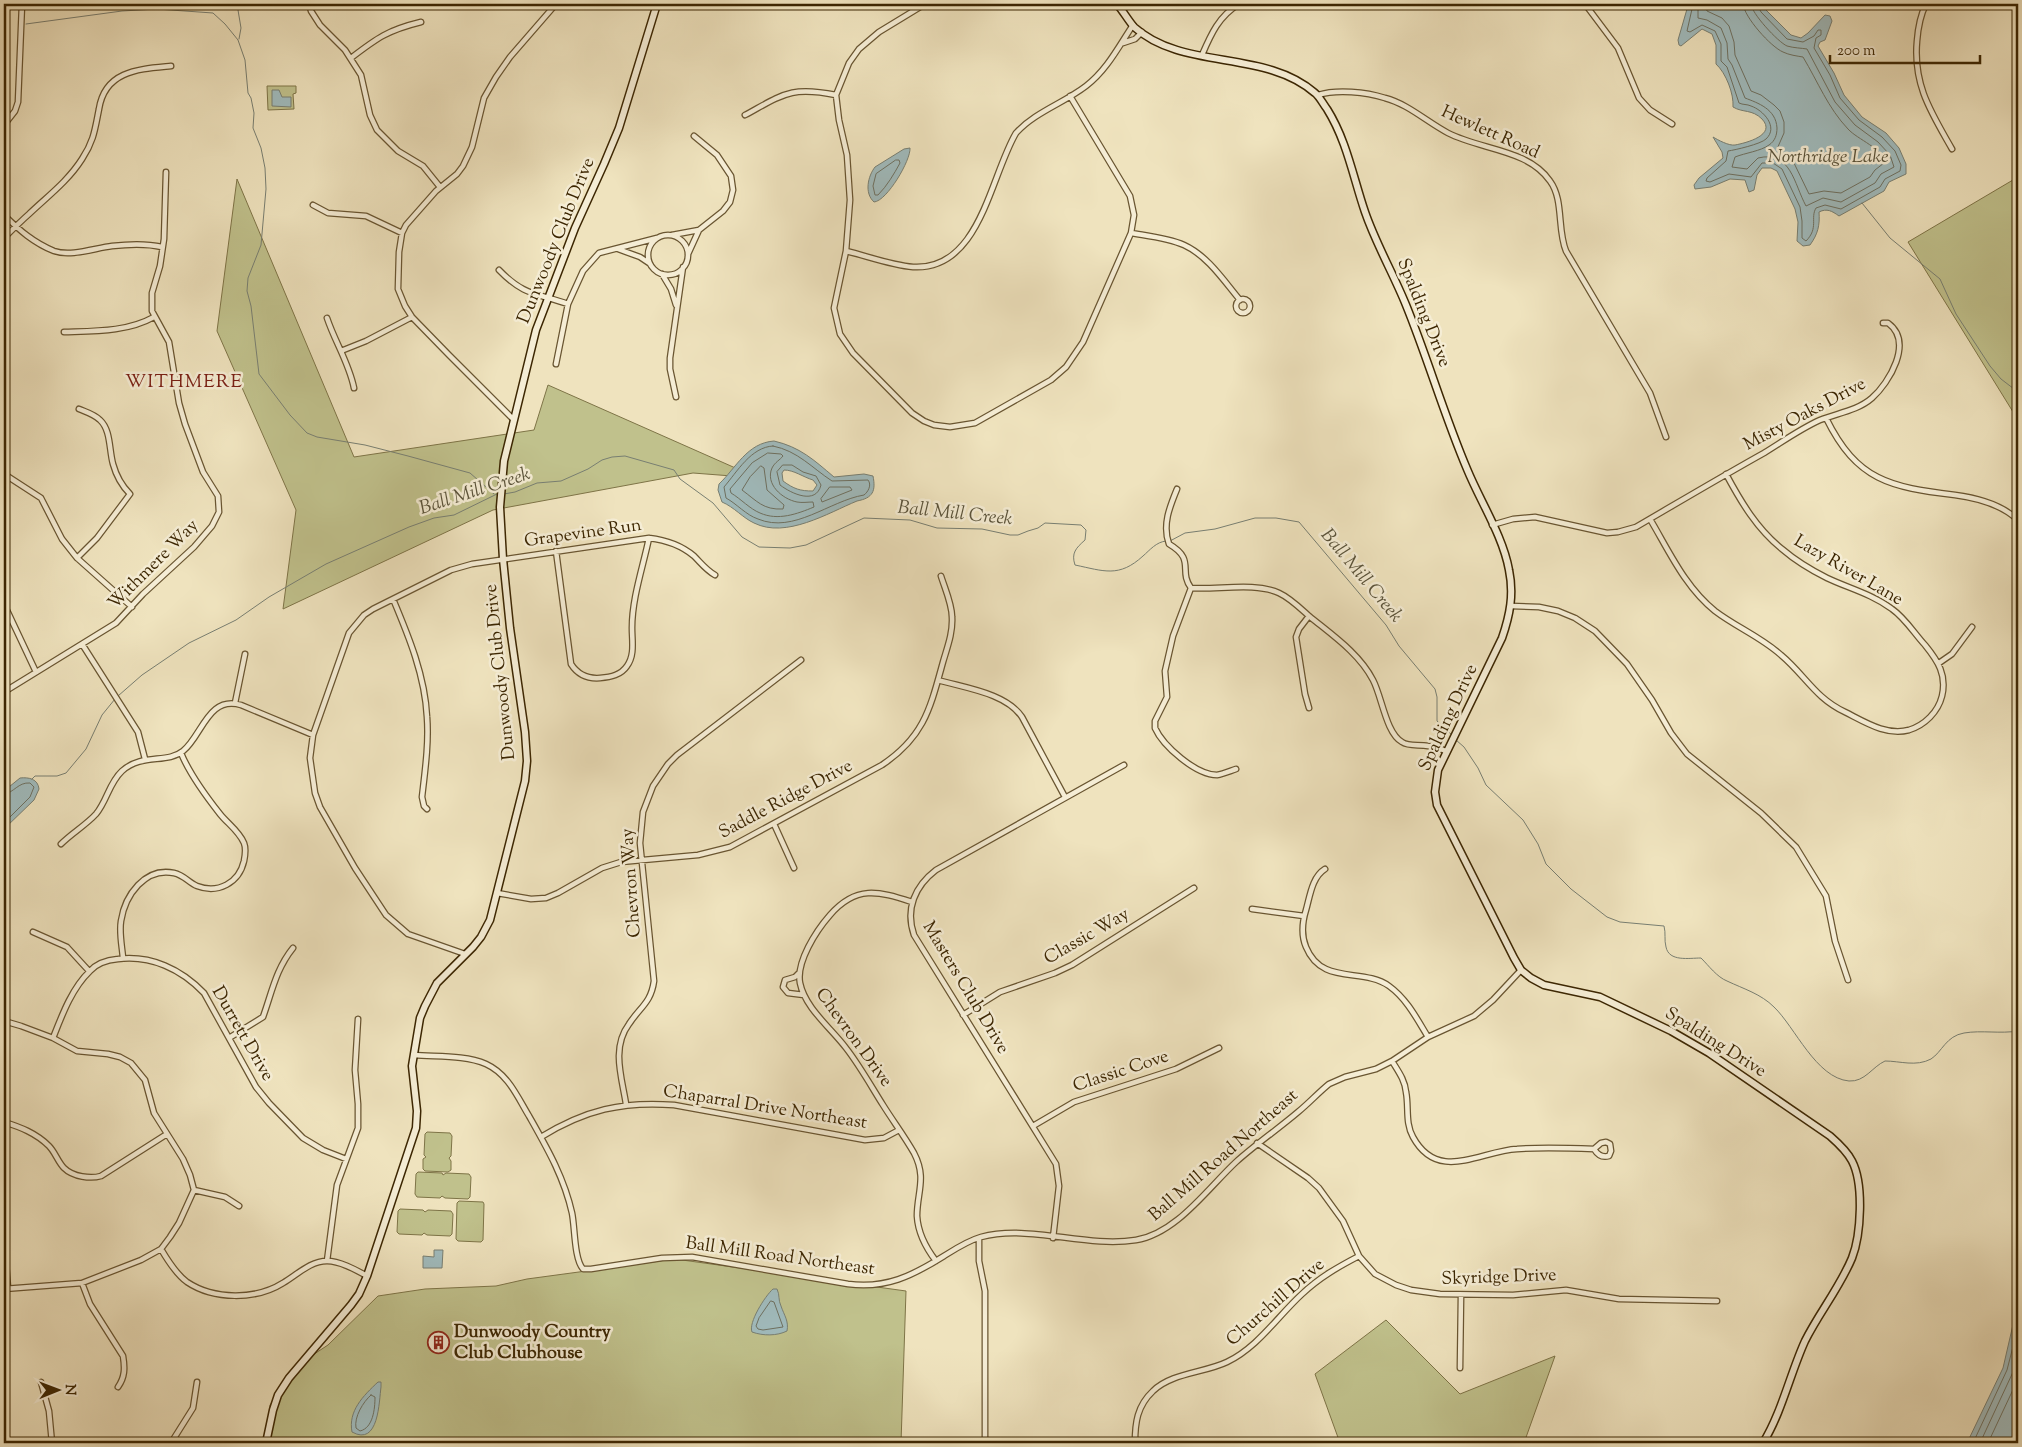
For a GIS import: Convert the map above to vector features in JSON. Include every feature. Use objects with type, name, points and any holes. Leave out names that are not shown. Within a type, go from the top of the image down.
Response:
[{"type":"street","points":[[4,125],[15,111],[18,102],[22,4]]},
{"type":"street","points":[[309,4],[320,25],[351,58],[363,80],[370,115],[377,130],[398,151],[423,166],[440,187]]},
{"type":"street","points":[[513,419],[412,317],[398,289],[397,269],[402,233],[416,213],[440,187],[457,174],[468,156],[484,98],[496,77],[510,57],[556,4]]},
{"type":"street","name":"Dunwoody Club Drive","points":[[266,1443],[278,1396],[289,1378],[351,1305],[359,1294],[367,1276],[416,1128],[417,1111],[412,1070],[420,1018],[431,992],[444,974],[465,954],[486,929],[497,894],[525,781],[527,761],[525,732],[510,628],[500,484],[513,419],[536,330],[547,297],[575,228],[619,128],[658,4]]},
{"type":"street","points":[[925,4],[879,32],[859,49],[849,63],[836,94],[838,120],[847,155],[850,181],[850,217],[846,251],[834,308],[836,325],[853,353],[912,413],[934,425],[959,427],[975,424],[1051,380],[1066,366],[1083,342],[1131,233],[1134,215],[1130,196],[1070,96]]},
{"type":"street","name":"Spalding Drive","points":[[1117,4],[1133,25],[1170,48],[1234,61],[1292,77],[1302,82],[1318,95],[1342,135],[1378,247],[1406,304],[1467,469],[1509,569],[1512,587],[1511,606],[1502,638],[1446,751],[1435,779],[1435,792],[1437,805],[1521,970],[1544,985],[1588,994],[1612,1002],[1689,1041],[1830,1136],[1842,1147],[1852,1161],[1858,1180],[1859,1200],[1858,1231],[1852,1256],[1805,1342],[1763,1443]]},
{"type":"street","points":[[1202,54],[1216,25],[1223,16],[1239,4]]},
{"type":"street","points":[[1585,4],[1618,48],[1639,98],[1650,110],[1672,124]]},
{"type":"street","points":[[1926,4],[1919,24],[1916,68],[1922,94],[1952,149]]},
{"type":"street","points":[[351,58],[380,36],[400,27],[421,22]]},
{"type":"street","points":[[846,251],[914,267],[934,264],[952,255],[964,245],[974,232],[1016,133],[1029,121],[1092,81],[1123,43],[1133,25]]},
{"type":"street","points":[[1123,43],[1135,38],[1142,32]]},
{"type":"street","points":[[4,238],[71,175],[83,159],[95,134],[101,98],[112,82],[124,74],[140,69],[171,66]]},
{"type":"street","points":[[745,115],[778,96],[792,92],[811,90],[836,94]]},
{"type":"street","name":"Hewlett Road","points":[[1318,95],[1343,93],[1387,98],[1449,133],[1522,158],[1542,172],[1551,182],[1556,193],[1561,235],[1566,251],[1650,393],[1666,437]]},
{"type":"street","points":[[556,364],[568,304],[583,271],[599,253],[664,235],[698,230],[723,211],[730,202],[733,190],[731,176],[717,155],[694,136]]},
{"type":"street","name":"Withmere Way","points":[[4,692],[109,629],[143,594],[183,558],[217,519],[220,506],[218,496],[203,472],[185,424],[179,403],[169,342],[154,317],[151,302],[160,266],[165,215],[166,172]]},
{"type":"street","points":[[313,205],[328,213],[366,216],[402,233]]},
{"type":"street","points":[[4,215],[29,238],[55,251],[63,252],[132,244],[162,246]]},
{"type":"street","points":[[676,397],[670,369],[676,306],[683,267],[698,230]]},
{"type":"street","points":[[1131,233],[1174,241],[1192,249],[1206,261],[1240,300]]},
{"type":"street","points":[[672,235],[679,238],[684,244],[688,255]]},
{"type":"street","points":[[650,264],[648,250],[657,238]]},
{"type":"street","points":[[616,249],[640,257],[662,274],[671,289],[676,306]]},
{"type":"street","points":[[662,274],[673,274],[683,267]]},
{"type":"street","points":[[499,270],[522,290],[536,296],[547,297],[568,304]]},
{"type":"street","points":[[64,332],[116,330],[143,323],[154,317]]},
{"type":"street","points":[[341,351],[366,342],[412,317]]},
{"type":"street","points":[[327,318],[354,388]]},
{"type":"street","name":"Misty Oaks Drive","points":[[1726,474],[1826,418],[1866,402],[1879,391],[1890,376],[1898,359],[1898,343],[1892,325],[1888,323],[1883,324]]},
{"type":"street","points":[[77,558],[97,538],[130,494],[123,487],[113,465],[107,432],[102,421],[79,409]]},
{"type":"street","points":[[1826,418],[1847,453],[1875,477],[1905,488],[1981,500],[2004,509],[2018,520]]},
{"type":"street","points":[[4,474],[41,498],[62,539],[77,558],[132,607]]},
{"type":"street","points":[[1492,525],[1513,519],[1535,518],[1607,533],[1628,530],[1726,474]]},
{"type":"street","name":"Lazy River Lane","points":[[1650,519],[1684,576],[1703,600],[1724,618],[1781,654],[1815,692],[1835,708],[1885,730],[1900,732],[1915,728],[1931,717],[1941,700],[1944,681],[1939,663],[1904,620],[1891,608],[1869,596],[1813,571],[1780,547],[1750,514],[1726,474]]},
{"type":"street","points":[[1177,489],[1167,514],[1168,539],[1169,544],[1179,549],[1184,556],[1187,581],[1191,588]]},
{"type":"street","points":[[556,551],[571,664],[582,675],[595,678],[609,678],[623,671],[631,658],[633,610],[649,538]]},
{"type":"street","name":"Grapevine Run","points":[[465,954],[408,934],[386,915],[355,868],[320,807],[311,771],[313,734],[349,633],[364,615],[451,570],[472,564],[649,538],[666,541],[681,547],[715,575]]},
{"type":"street","name":"Saddle Ridge Drive","points":[[497,894],[531,899],[546,898],[602,868],[621,862],[716,852],[743,842],[882,765],[903,749],[924,720],[938,680],[952,625],[952,610],[941,576]]},
{"type":"street","points":[[1191,588],[1269,590],[1287,597],[1341,642],[1366,668],[1378,690],[1387,720],[1399,740],[1407,745],[1429,746],[1446,751]]},
{"type":"street","points":[[1191,588],[1173,636],[1165,671],[1167,697],[1155,721],[1155,728],[1175,754],[1199,770],[1215,775],[1236,769]]},
{"type":"street","points":[[393,599],[411,643],[424,688],[428,719],[422,797],[424,806],[427,809]]},
{"type":"street","points":[[4,604],[36,672]]},
{"type":"street","points":[[1511,606],[1539,607],[1558,611],[1575,618],[1595,631],[1632,670],[1671,733],[1687,754],[1761,813],[1796,847],[1826,896],[1835,941],[1848,980]]},
{"type":"street","points":[[1309,616],[1298,629],[1296,638],[1309,708]]},
{"type":"street","points":[[1939,663],[1952,654],[1972,627]]},
{"type":"street","points":[[82,644],[138,732],[145,759]]},
{"type":"street","points":[[235,703],[246,654]]},
{"type":"street","name":"Chevron Way","points":[[626,1104],[619,1060],[620,1043],[627,1026],[649,1001],[654,981],[641,861],[640,828],[643,812],[653,786],[668,764],[677,755],[800,660]]},
{"type":"street","points":[[938,680],[1000,698],[1014,706],[1022,717],[1065,797]]},
{"type":"street","points":[[61,844],[96,814],[106,799],[113,782],[122,771],[145,759],[170,757],[181,753],[190,745],[209,715],[221,705],[235,703],[313,734]]},
{"type":"street","points":[[123,958],[121,921],[127,902],[142,881],[160,872],[170,872],[183,876],[197,886],[218,888],[235,879],[243,864],[245,852],[243,841],[205,796],[181,753]]},
{"type":"street","name":"Masters Club Drive","points":[[1053,1238],[1059,1186],[1058,1172],[1052,1156],[914,935],[910,918],[912,902],[921,884],[936,870],[1124,765]]},
{"type":"street","points":[[774,824],[794,868]]},
{"type":"street","points":[[1325,869],[1316,878],[1304,916],[1302,928],[1308,953],[1316,962],[1333,973],[1374,978],[1388,985],[1407,1003],[1428,1038]]},
{"type":"street","name":"Classic Way","points":[[963,1015],[1000,992],[1055,973],[1072,965],[1194,888]]},
{"type":"street","name":"Chevron Drive","points":[[912,902],[875,892],[860,894],[847,900],[827,918],[806,953],[799,973],[804,995],[846,1048],[914,1154],[919,1167],[921,1185],[917,1210],[918,1225],[924,1244],[936,1261]]},
{"type":"street","points":[[1252,909],[1304,916]]},
{"type":"street","points":[[33,932],[67,947],[89,971],[64,1010],[53,1038]]},
{"type":"street","points":[[229,1038],[263,1017],[276,976],[284,959],[293,948]]},
{"type":"street","name":"Durrett Drive","points":[[89,971],[100,963],[123,958],[150,959],[162,963],[193,983],[204,993],[256,1087],[287,1123],[313,1145],[346,1159]]},
{"type":"street","name":"Ball Mill Road Northeast","points":[[541,1137],[556,1165],[567,1192],[580,1265],[583,1269],[662,1258],[692,1256],[848,1284],[872,1286],[903,1278],[963,1244],[979,1238],[1011,1233],[1053,1238],[1123,1242],[1138,1240],[1155,1234],[1175,1221],[1257,1143],[1329,1084],[1345,1077],[1376,1069],[1428,1038],[1483,1009],[1521,970]]},
{"type":"street","points":[[799,973],[795,977],[785,980],[783,987],[788,993],[804,995]]},
{"type":"street","points":[[327,1261],[332,1236],[336,1193],[358,1128],[355,1062],[358,1019]]},
{"type":"street","points":[[4,1021],[53,1038],[77,1050],[108,1054],[120,1057],[131,1063],[145,1080],[154,1113],[183,1159],[194,1190],[179,1223],[161,1249],[141,1260],[82,1283],[6,1288],[4,1237]]},
{"type":"street","name":"Classic Cove","points":[[1033,1126],[1074,1102],[1176,1069],[1219,1048]]},
{"type":"street","points":[[414,1055],[472,1060],[494,1068],[510,1084],[541,1137]]},
{"type":"street","points":[[1392,1061],[1405,1086],[1411,1134],[1421,1149],[1435,1158],[1458,1163],[1494,1152],[1514,1149],[1594,1149]]},
{"type":"street","name":"Chaparral Drive Northeast","points":[[541,1137],[581,1116],[605,1108],[626,1104],[652,1103],[674,1105],[865,1140],[884,1138],[899,1130]]},
{"type":"street","points":[[4,1122],[36,1135],[49,1146],[65,1170],[80,1176],[93,1178],[101,1176],[167,1134]]},
{"type":"street","name":"Skyridge Drive","points":[[1257,1143],[1308,1178],[1319,1188],[1343,1221],[1359,1256],[1375,1274],[1396,1285],[1426,1293],[1461,1295],[1513,1295],[1566,1290],[1619,1299],[1717,1301]]},
{"type":"street","points":[[194,1190],[225,1197],[239,1206]]},
{"type":"street","points":[[979,1238],[979,1261],[984,1291],[986,1443]]},
{"type":"street","points":[[161,1249],[170,1265],[188,1282],[201,1289],[223,1294],[255,1294],[272,1289],[300,1270],[327,1261],[346,1266],[367,1276]]},
{"type":"street","name":"Churchill Drive","points":[[1135,1443],[1135,1425],[1138,1412],[1154,1390],[1165,1383],[1214,1368],[1241,1354],[1259,1340],[1319,1279],[1359,1256]]},
{"type":"street","points":[[82,1283],[90,1304],[123,1356],[123,1378],[118,1387]]},
{"type":"street","points":[[1460,1368],[1461,1295]]},
{"type":"street","points":[[41,1382],[49,1411],[52,1443]]},
{"type":"street","points":[[171,1443],[193,1408],[197,1382]]},
{"type":"green space","points":[[267,86],[296,86],[296,93],[293,94],[294,109],[268,110]]},
{"type":"green space","points":[[2018,177],[2018,420],[1908,242]]},
{"type":"green space","points":[[237,179],[354,457],[534,430],[548,385],[758,478],[693,473],[493,510],[283,609],[296,510],[217,331]]},
{"type":"green space","points":[[427,1132],[450,1133],[452,1136],[451,1156],[449,1158],[451,1170],[448,1172],[425,1171],[423,1169],[423,1159],[426,1157],[424,1155],[425,1134]]},
{"type":"green space","points":[[418,1172],[442,1173],[443,1175],[446,1173],[469,1174],[471,1177],[470,1197],[468,1199],[445,1198],[442,1196],[440,1198],[417,1197],[415,1194],[416,1174]]},
{"type":"green space","points":[[459,1201],[483,1202],[483,1240],[481,1242],[458,1241],[456,1239],[457,1203]]},
{"type":"green space","points":[[400,1209],[423,1210],[425,1212],[428,1210],[451,1211],[453,1214],[452,1234],[450,1236],[427,1235],[424,1233],[422,1235],[399,1234],[397,1232],[398,1211]]},
{"type":"green space","points":[[675,1259],[906,1291],[901,1443],[269,1443],[270,1405],[302,1362],[328,1345],[378,1296],[425,1289],[496,1286],[527,1279]]},
{"type":"green space","points":[[1386,1320],[1460,1394],[1555,1356],[1524,1443],[1340,1443],[1315,1374]]},
{"type":"water","name":"Northridge Lake","points":[[1685,4],[1760,4],[1791,35],[1801,38],[1825,15],[1830,16],[1832,21],[1825,40],[1820,42],[1818,46],[1844,95],[1862,117],[1886,133],[1899,148],[1906,164],[1906,174],[1889,182],[1884,191],[1839,216],[1825,210],[1819,212],[1817,233],[1810,245],[1803,246],[1797,241],[1798,222],[1795,209],[1777,171],[1771,168],[1762,168],[1757,175],[1754,190],[1749,192],[1745,180],[1730,179],[1711,187],[1695,189],[1694,185],[1699,178],[1723,158],[1722,152],[1713,137],[1730,145],[1740,144],[1763,134],[1766,130],[1766,125],[1755,114],[1733,107],[1729,84],[1716,64],[1716,45],[1712,34],[1702,29],[1681,46],[1679,45],[1678,40],[1687,9]]},
{"type":"water","points":[[272,90],[279,90],[282,97],[291,97],[291,107],[272,106]]},
{"type":"water","points":[[910,148],[907,161],[891,188],[879,200],[874,202],[869,194],[868,184],[870,175],[875,167],[904,149]]},
{"type":"water","points":[[774,441],[792,447],[813,460],[834,477],[864,474],[873,476],[874,486],[872,493],[867,498],[793,526],[780,528],[766,527],[754,523],[722,502],[718,490],[719,484],[749,451]],"holes":[[[784,470],[813,480],[817,485],[813,491],[794,488],[783,481],[782,473]]]},
{"type":"water","points":[[20,778],[32,779],[37,783],[39,789],[34,800],[4,829],[4,791]]},
{"type":"water","points":[[2018,779],[2018,925],[2015,848]]},
{"type":"water","points":[[434,1250],[443,1250],[442,1268],[423,1268],[423,1256],[434,1257]]},
{"type":"water","points":[[773,1289],[778,1291],[780,1304],[787,1321],[787,1331],[770,1335],[752,1332],[752,1322],[762,1303]]},
{"type":"water","points":[[2018,1303],[2018,1443],[1967,1443],[2003,1368]]},
{"type":"water","points":[[378,1382],[381,1382],[381,1387],[378,1411],[373,1428],[368,1433],[361,1435],[352,1432],[352,1417],[358,1404]]},
{"type":"waterway","points":[[237,4],[241,28],[239,39]]},
{"type":"waterway","points":[[26,24],[122,11],[157,9],[213,13],[225,24],[238,40],[245,60],[248,93],[254,113],[253,128],[261,148],[265,168],[266,189],[261,245],[248,278],[247,291],[251,306],[259,374],[290,415],[307,433],[317,437],[365,445],[470,473],[494,494]]},
{"type":"waterway","points":[[1862,203],[1890,238],[1940,279],[1956,314],[1990,366],[2001,379],[2018,392]]},
{"type":"waterway","name":"Ball Mill Creek","points":[[504,494],[515,492],[537,483],[561,481],[588,469],[602,460],[625,456],[674,470],[680,479],[713,503],[742,537],[759,547],[790,548],[806,545],[864,518],[910,520],[937,528],[982,529],[1010,535],[1018,535],[1038,528],[1045,523],[1081,525],[1086,530],[1085,540],[1075,551],[1075,565],[1111,571],[1126,568],[1156,545],[1166,541]]},
{"type":"waterway","name":"Ball Mill Creek","points":[[118,696],[142,675],[189,643],[236,620],[269,597],[326,564],[409,527],[434,518],[454,515],[497,494]]},
{"type":"waterway","name":"Ball Mill Creek","points":[[1170,541],[1185,533],[1215,529],[1255,518],[1276,518],[1299,522],[1386,625],[1399,646],[1435,689],[1437,721],[1452,735]]},
{"type":"waterway","name":"Ball Mill Creek","points":[[32,779],[35,776],[57,776],[66,773],[86,749],[102,715],[115,699]]},
{"type":"waterway","name":"Ball Mill Creek","points":[[1456,740],[1464,747],[1478,768],[1486,785],[1523,820],[1538,844],[1546,864],[1571,889],[1607,917],[1620,922],[1664,926],[1666,947],[1671,955],[1680,958],[1701,958],[1723,979],[1769,1002],[1782,1016],[1816,1062],[1837,1078],[1855,1081],[1864,1077],[1885,1061],[1920,1063],[1931,1059],[1953,1037],[1964,1033],[2018,1031]]},
{"type":"place","name":"Dunwoody Country Club Clubhouse","points":[[438,1343]]},
{"type":"district","name":"WITHMERE","points":[[184,382]]}]
